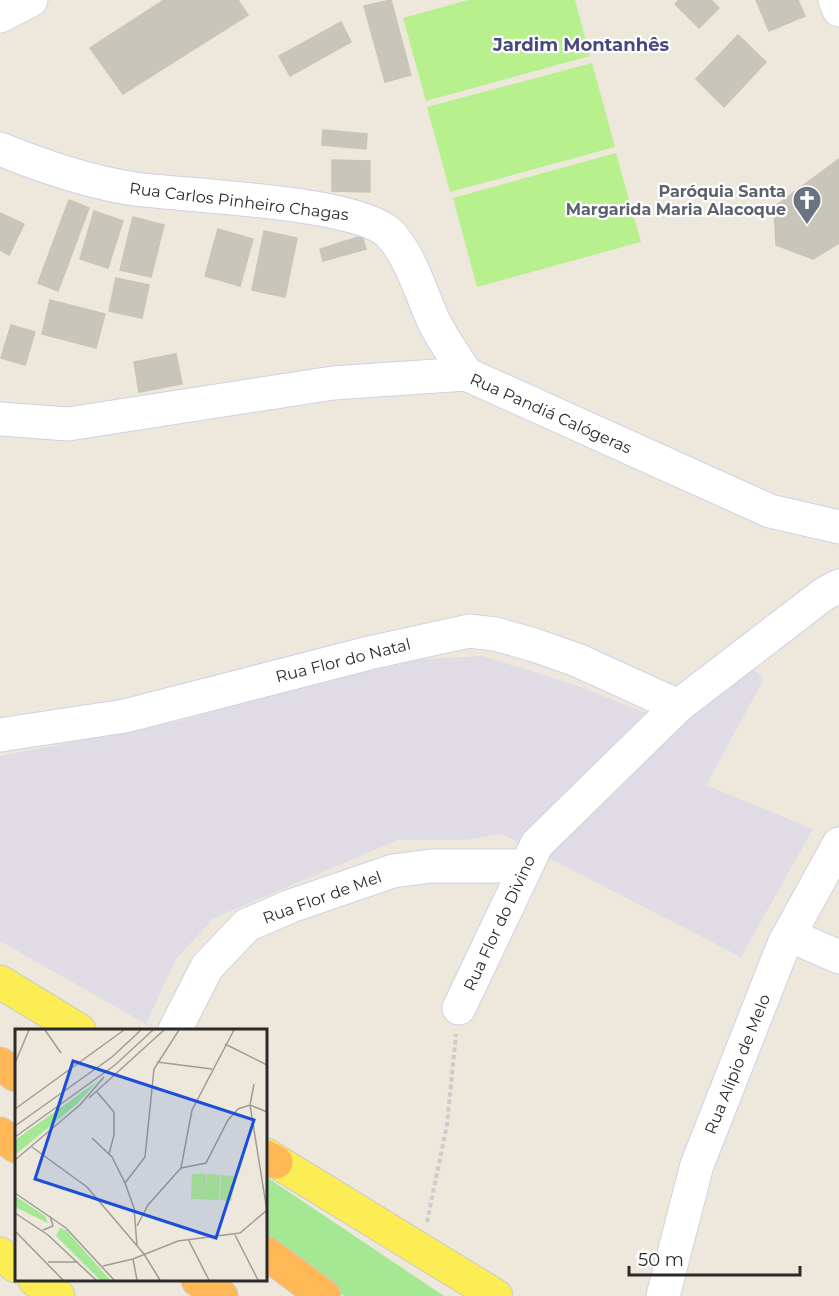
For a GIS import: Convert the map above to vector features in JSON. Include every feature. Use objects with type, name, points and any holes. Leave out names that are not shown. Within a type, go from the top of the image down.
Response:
[{"type":"highway","points":[[0,1046],[15,1053]]},
{"type":"highway","points":[[0,1064],[15,1074]]},
{"type":"highway","points":[[0,1134],[15,1145]]},
{"type":"highway","points":[[267,1254],[324,1296]]},
{"type":"highway","points":[[199,1281],[221,1296]]},
{"type":"main road","points":[[0,982],[77,1029]]},
{"type":"main road","points":[[269,1158],[496,1296]]},
{"type":"main road","points":[[0,1254],[15,1265]]},
{"type":"main road","points":[[36,1281],[58,1296]]},
{"type":"street","points":[[0,16],[31,0]]},
{"type":"street","points":[[835,0],[839,10]]},
{"type":"street","name":"Rua Carlos Pinheiro Chagas","points":[[0,149],[59,172],[133,189],[272,203],[356,216],[379,224],[404,255],[436,326],[466,374]]},
{"type":"street","name":"Rua Pandiá Calógeras","points":[[0,419],[68,424],[333,383],[466,374],[771,511],[839,527]]},
{"type":"street","name":"Rua Flor do Divino","points":[[459,1008],[537,844],[678,706],[824,594],[839,586]]},
{"type":"street","name":"Rua Flor do Natal","points":[[0,735],[125,716],[369,653],[469,631],[495,633],[577,660],[678,706]]},
{"type":"street","name":"Rua Alípio de Melo","points":[[663,1296],[697,1165],[789,935],[839,844]]},
{"type":"street","name":"Rua Flor de Mel","points":[[176,1029],[207,967],[247,926],[291,906],[393,871],[431,866],[525,866]]},
{"type":"street","points":[[789,935],[839,957]]},
{"type":"path","name":"Rua Flor do Divino","points":[[421,1252],[447,1125],[459,1008]]},
{"type":"shaded area","points":[[482,656],[576,685],[671,723],[747,663],[764,679],[706,785],[813,829],[741,957],[502,834],[463,840],[398,840],[214,918],[176,959],[146,1024],[0,941],[0,756],[181,721],[352,663]]},
{"type":"green space","points":[[468,0],[575,0],[590,56],[426,101],[403,18]]},
{"type":"green space","points":[[592,63],[615,147],[450,192],[427,107]]},
{"type":"green space","points":[[616,153],[641,242],[477,287],[453,198]]},
{"type":"green space","points":[[267,1178],[444,1296],[344,1296],[267,1238]]},
{"type":"building","points":[[164,0],[238,0],[248,15],[123,94],[90,48]]},
{"type":"building","points":[[391,0],[411,75],[385,82],[364,6]]},
{"type":"building","points":[[679,0],[711,0],[719,8],[699,28],[675,4]]},
{"type":"building","points":[[756,0],[798,0],[805,16],[769,31]]},
{"type":"building","points":[[341,22],[351,42],[290,76],[279,56]]},
{"type":"building","points":[[738,35],[766,62],[724,107],[696,79]]},
{"type":"building","points":[[323,130],[367,134],[366,149],[322,145]]},
{"type":"building","name":"Paróquia Santa Margarida Maria Alacoque","points":[[839,159],[839,243],[813,259],[776,245],[774,207]]},
{"type":"building","points":[[332,160],[370,161],[370,192],[332,191]]},
{"type":"building","points":[[69,200],[89,208],[58,291],[38,283]]},
{"type":"building","points":[[94,211],[123,221],[108,268],[80,259]]},
{"type":"building","points":[[0,213],[24,224],[9,255],[0,250]]},
{"type":"building","points":[[133,217],[164,225],[151,277],[120,270]]},
{"type":"building","points":[[218,229],[253,239],[240,286],[205,276]]},
{"type":"building","points":[[264,231],[297,238],[285,297],[252,290]]},
{"type":"building","points":[[362,236],[366,249],[323,261],[320,249]]},
{"type":"building","points":[[116,278],[149,285],[142,318],[109,311]]},
{"type":"building","points":[[50,300],[105,314],[96,348],[42,334]]},
{"type":"building","points":[[11,325],[35,332],[25,365],[1,358]]},
{"type":"building","points":[[176,354],[182,384],[139,392],[134,362]]},
{"type":"place","name":"Paróquia Santa Margarida Maria Alacoque","points":[[807,226]]},
{"type":"district","name":"Jardim Montanhês","points":[[581,45]]}]
